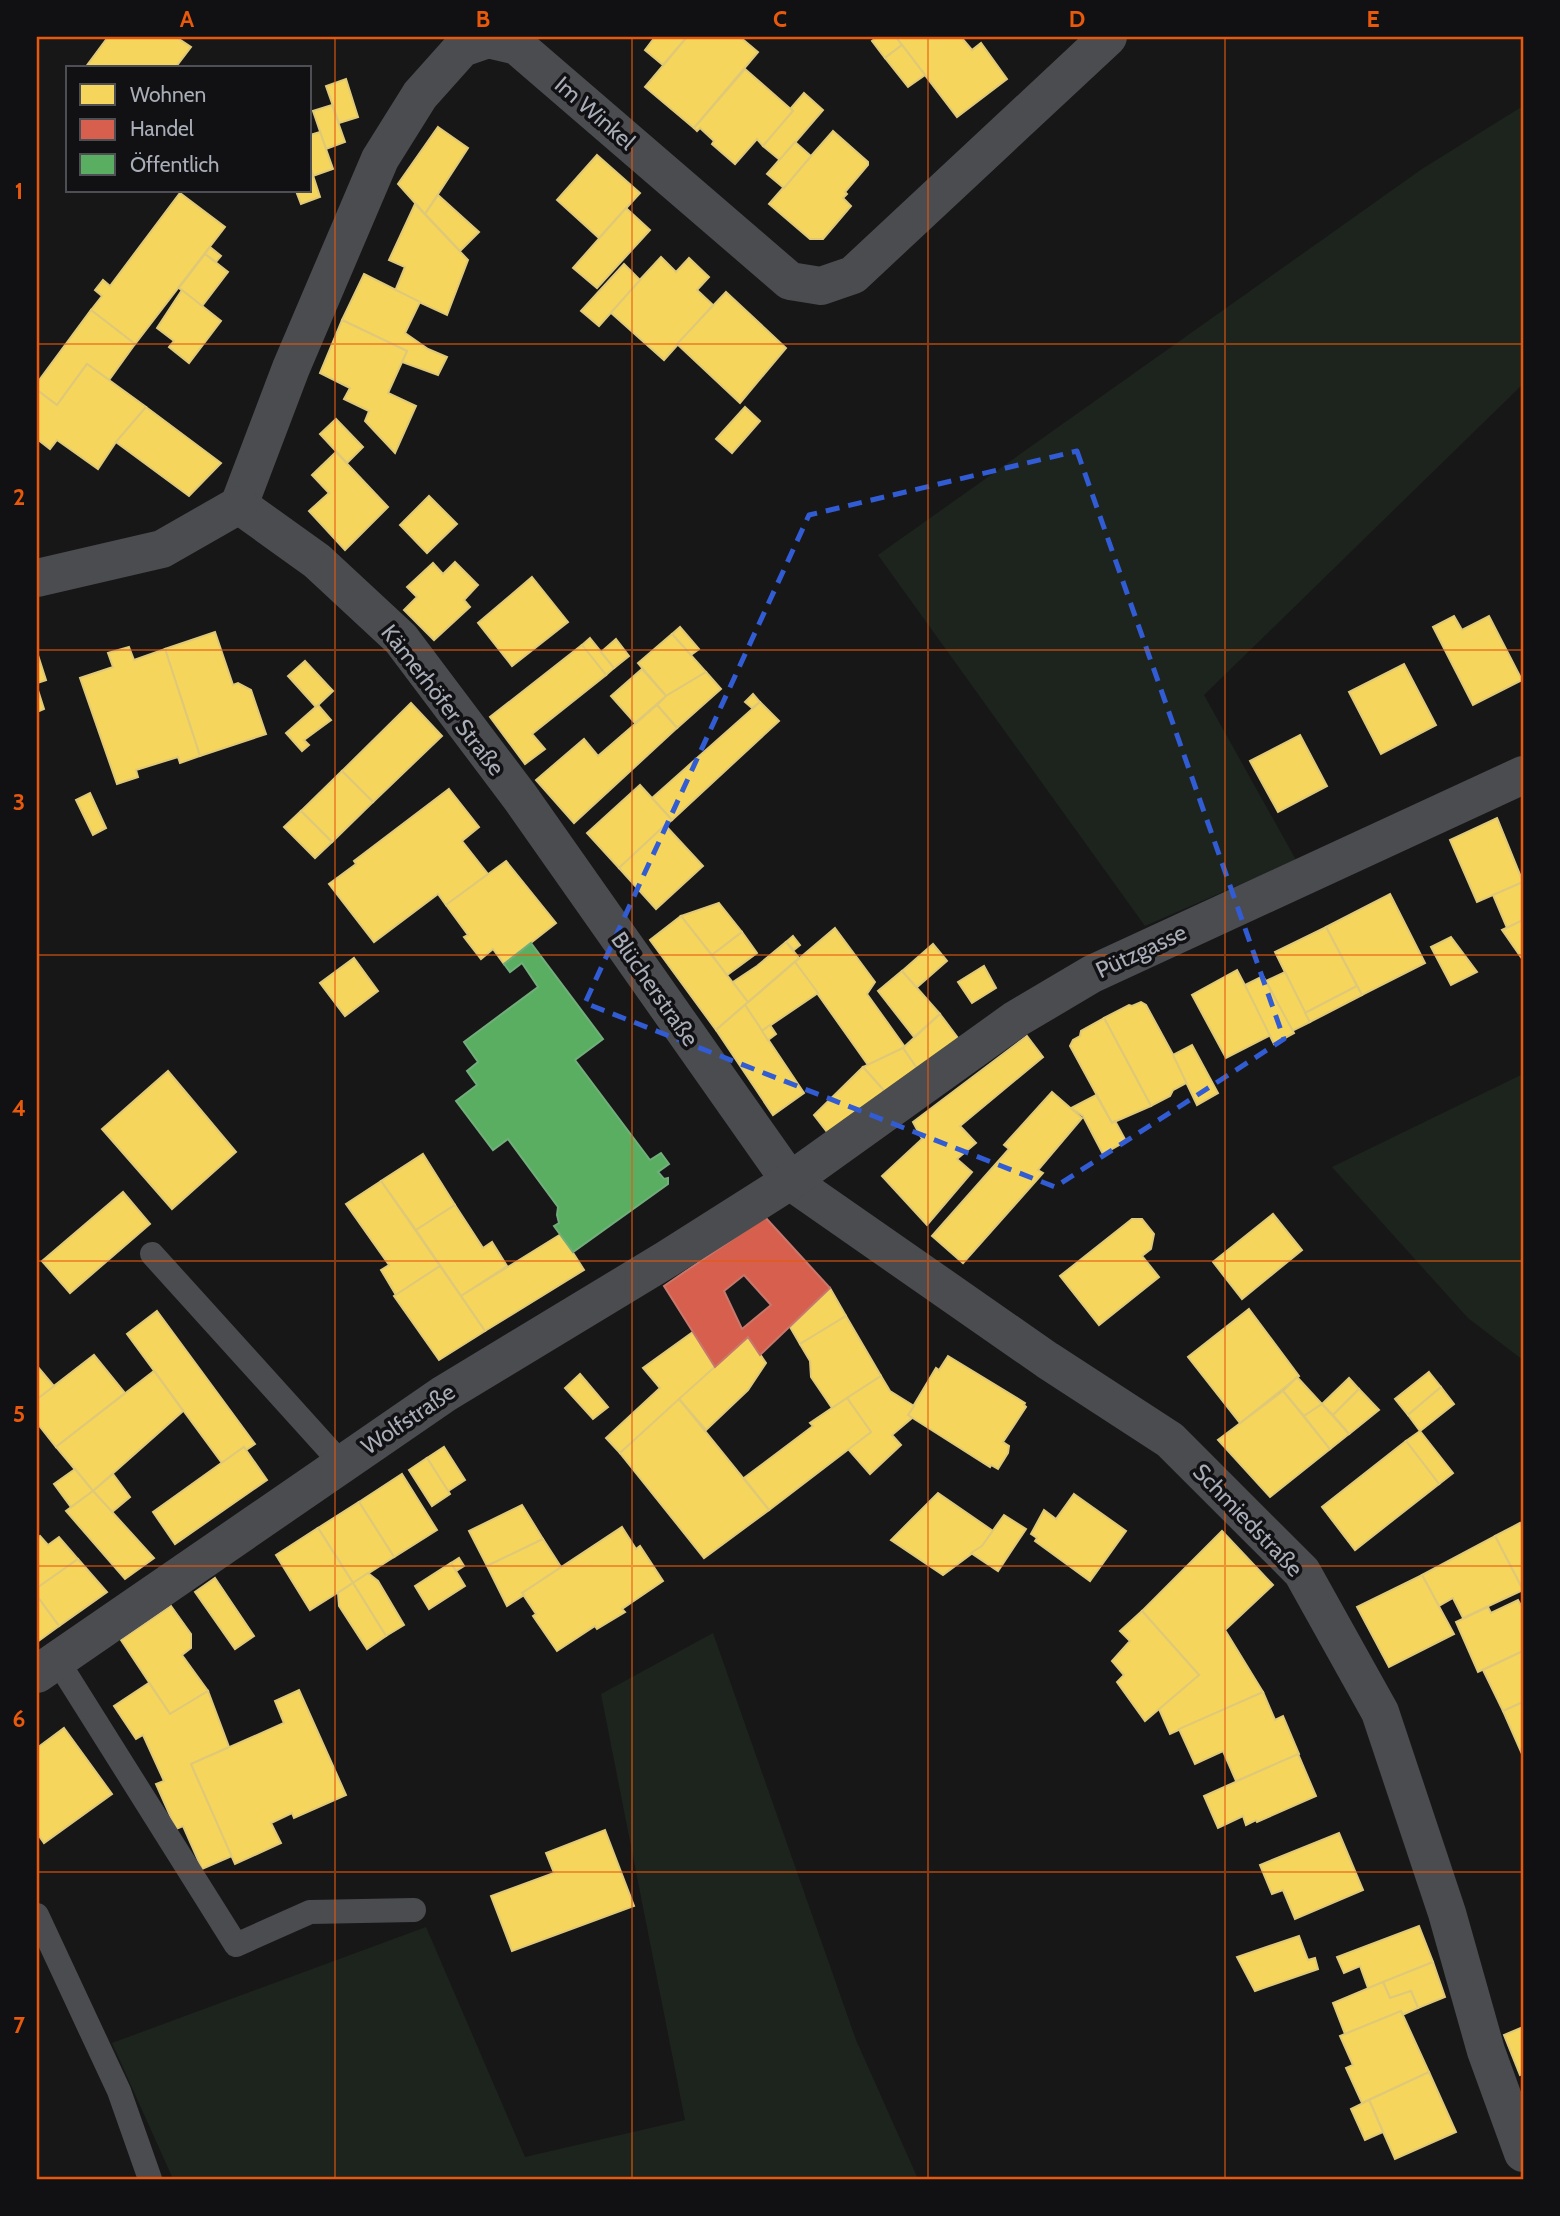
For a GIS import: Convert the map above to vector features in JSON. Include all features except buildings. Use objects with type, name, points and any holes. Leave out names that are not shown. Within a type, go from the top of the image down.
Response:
[{"type":"street","name":"Im Winkel","points":[[239,505],[291,368],[380,159],[420,95],[460,42],[488,38],[517,46],[790,281],[821,286],[853,275],[1108,37]]},
{"type":"street","points":[[37,578],[162,549],[239,505]]},
{"type":"street","name":"Kämerhöfer Straße","points":[[239,505],[317,561],[401,639],[520,797]]},
{"type":"street","name":"Pützgasse","points":[[790,1181],[1016,1019],[1091,974],[1523,775]]},
{"type":"street","name":"Blücherstraße","points":[[520,797],[790,1181]]},
{"type":"street","name":"Wolfstraße","points":[[47,1667],[444,1394],[790,1181]]},
{"type":"street","name":"Schmiedstraße","points":[[790,1181],[1047,1360],[1170,1440],[1302,1572],[1380,1712],[1447,1913],[1486,2052],[1523,2153]]},
{"type":"lane","points":[[152,1254],[342,1464]]},
{"type":"lane","points":[[47,1667],[236,1945],[310,1912],[414,1910]]},
{"type":"lane","points":[[37,1915],[119,2091],[150,2179]]},
{"type":"highlighted area","points":[[1077,451],[1284,1039],[1055,1187],[585,1003],[809,515]]},
{"type":"shaded area","points":[[1523,106],[1523,384],[1204,695],[1296,860],[1145,926],[878,555],[1422,169]]},
{"type":"shaded area","points":[[1523,1074],[1523,1360],[1468,1318],[1332,1167]]},
{"type":"shaded area","points":[[713,1633],[856,2040],[918,2179],[173,2179],[112,2043],[426,1927],[525,2157],[685,2120],[601,1694]]}]
